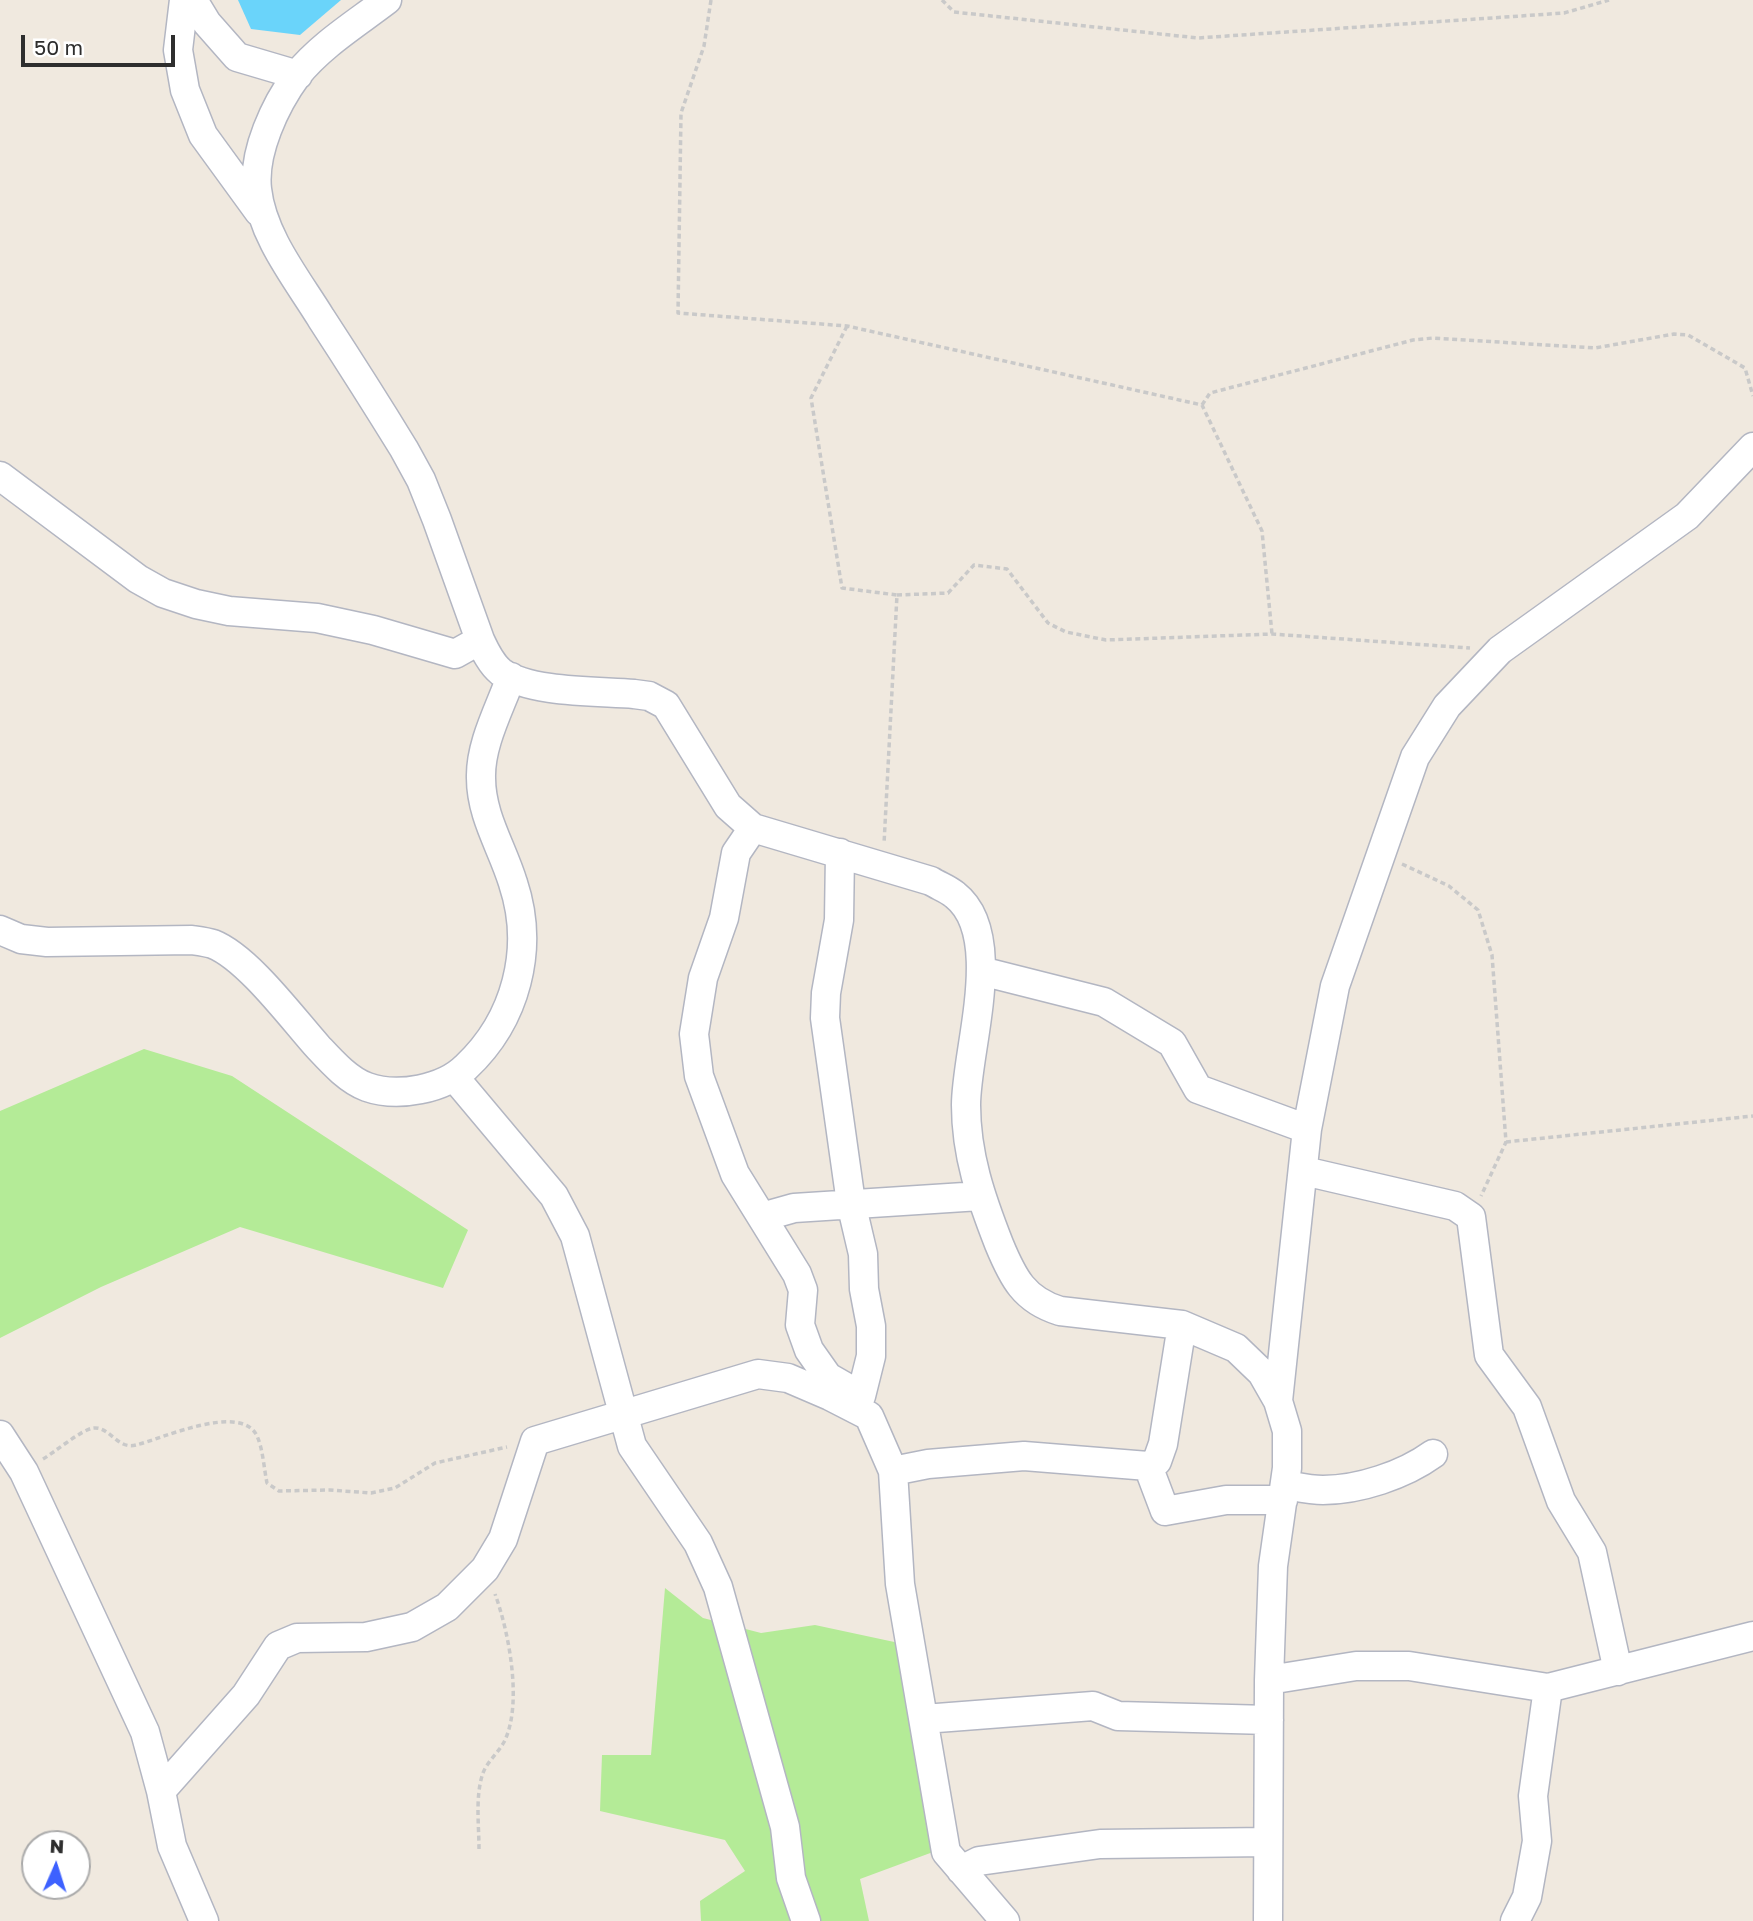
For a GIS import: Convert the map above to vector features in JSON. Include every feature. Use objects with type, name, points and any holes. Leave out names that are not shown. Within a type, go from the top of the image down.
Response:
[{"type":"street","points":[[184,0],[178,50],[185,90],[202,135],[265,219]]},
{"type":"street","points":[[193,0],[207,23],[237,57],[298,75]]},
{"type":"street","points":[[387,0],[326,47],[298,75],[280,104],[259,162],[257,189],[265,219],[283,257],[421,480],[489,658],[500,671],[535,686],[649,696],[666,705],[728,806],[753,828],[932,881],[956,895],[969,913],[980,943],[981,971],[966,1102],[970,1160],[980,1196],[1010,1270],[1026,1293],[1042,1305],[1060,1311],[1182,1325],[1236,1348],[1262,1373],[1278,1401],[1287,1431],[1287,1468],[1273,1566],[1269,1680],[1268,1921]]},
{"type":"street","points":[[1278,1401],[1307,1129],[1335,986],[1415,757],[1447,706],[1500,650],[1687,516],[1753,447]]},
{"type":"street","points":[[0,476],[138,579],[163,593],[229,611],[328,620],[455,654],[480,640]]},
{"type":"street","points":[[0,930],[21,939],[47,942],[192,940],[212,943],[230,953],[257,979],[346,1074],[368,1087],[424,1090],[455,1078],[477,1057],[506,1015],[517,985],[521,959],[519,901],[487,819],[481,775],[484,753],[511,677]]},
{"type":"street","points":[[753,828],[736,853],[724,918],[704,978],[694,1034],[699,1076],[735,1174],[800,1282],[803,1290],[800,1325],[809,1350],[828,1377],[865,1406],[892,1471],[900,1584],[946,1852],[1005,1921]]},
{"type":"street","points":[[840,853],[839,920],[826,993],[825,1018],[851,1203],[863,1254],[864,1289],[871,1326],[871,1356],[865,1406]]},
{"type":"street","points":[[981,971],[1104,1002],[1172,1043],[1198,1090],[1307,1129]]},
{"type":"street","points":[[455,1078],[554,1196],[575,1236],[632,1446],[698,1543],[718,1587],[785,1827],[791,1878],[806,1921]]},
{"type":"street","points":[[1304,1171],[1431,1199],[1455,1206],[1471,1217],[1489,1355],[1527,1407],[1561,1501],[1592,1552],[1618,1671]]},
{"type":"street","points":[[762,1217],[794,1208],[980,1196]]},
{"type":"street","points":[[892,1471],[928,1464],[1024,1456],[1148,1466],[1157,1461],[1163,1444],[1182,1325]]},
{"type":"street","points":[[161,1791],[246,1695],[278,1646],[298,1638],[366,1637],[412,1627],[447,1607],[485,1569],[503,1539],[536,1441],[758,1374],[788,1378],[830,1396],[865,1406]]},
{"type":"street","points":[[0,1435],[24,1472],[145,1732],[172,1846],[204,1921]]},
{"type":"street","points":[[1148,1466],[1165,1511],[1284,1492],[1342,1489],[1375,1481],[1421,1463],[1433,1454]]},
{"type":"street","points":[[1269,1680],[1356,1666],[1409,1666],[1548,1688],[1753,1636]]},
{"type":"street","points":[[1515,1921],[1527,1897],[1537,1840],[1533,1796],[1548,1688]]},
{"type":"street","points":[[924,1720],[1093,1706],[1128,1717],[1269,1720]]},
{"type":"street","points":[[961,1870],[978,1860],[1100,1844],[1268,1842]]},
{"type":"path","points":[[711,0],[704,47],[681,113],[678,313],[847,326],[1202,405]]},
{"type":"path","points":[[942,0],[954,12],[1198,38],[1564,13],[1609,0]]},
{"type":"path","points":[[847,326],[811,398],[842,588],[897,595],[948,593],[974,565],[1007,569],[1048,623],[1066,632],[1106,640],[1272,634],[1500,650]]},
{"type":"path","points":[[1202,405],[1210,393],[1413,340],[1433,338],[1595,348],[1674,334],[1688,335],[1745,368],[1753,396]]},
{"type":"path","points":[[1202,405],[1262,531],[1272,634]]},
{"type":"path","points":[[883,865],[897,595]]},
{"type":"path","points":[[1381,855],[1450,886],[1478,909],[1492,955],[1506,1142],[1471,1217]]},
{"type":"path","points":[[1506,1142],[1753,1116]]},
{"type":"path","points":[[24,1472],[90,1428],[100,1428],[122,1446],[133,1447],[182,1430],[229,1421],[247,1425],[257,1434],[267,1483],[279,1491],[330,1490],[371,1493],[395,1488],[435,1463],[536,1441]]},
{"type":"path","points":[[479,1849],[480,1786],[483,1771],[504,1741],[512,1715],[511,1662],[497,1598],[485,1569]]},
{"type":"green space","points":[[144,1049],[232,1076],[468,1230],[443,1288],[240,1227],[101,1287],[0,1338],[0,1111]]},
{"type":"green space","points":[[665,1588],[703,1618],[761,1633],[815,1625],[899,1643],[933,1852],[860,1879],[869,1921],[701,1921],[700,1901],[745,1871],[725,1840],[600,1811],[602,1755],[651,1755]]},
{"type":"water","points":[[238,0],[341,0],[300,35],[251,29]]}]
